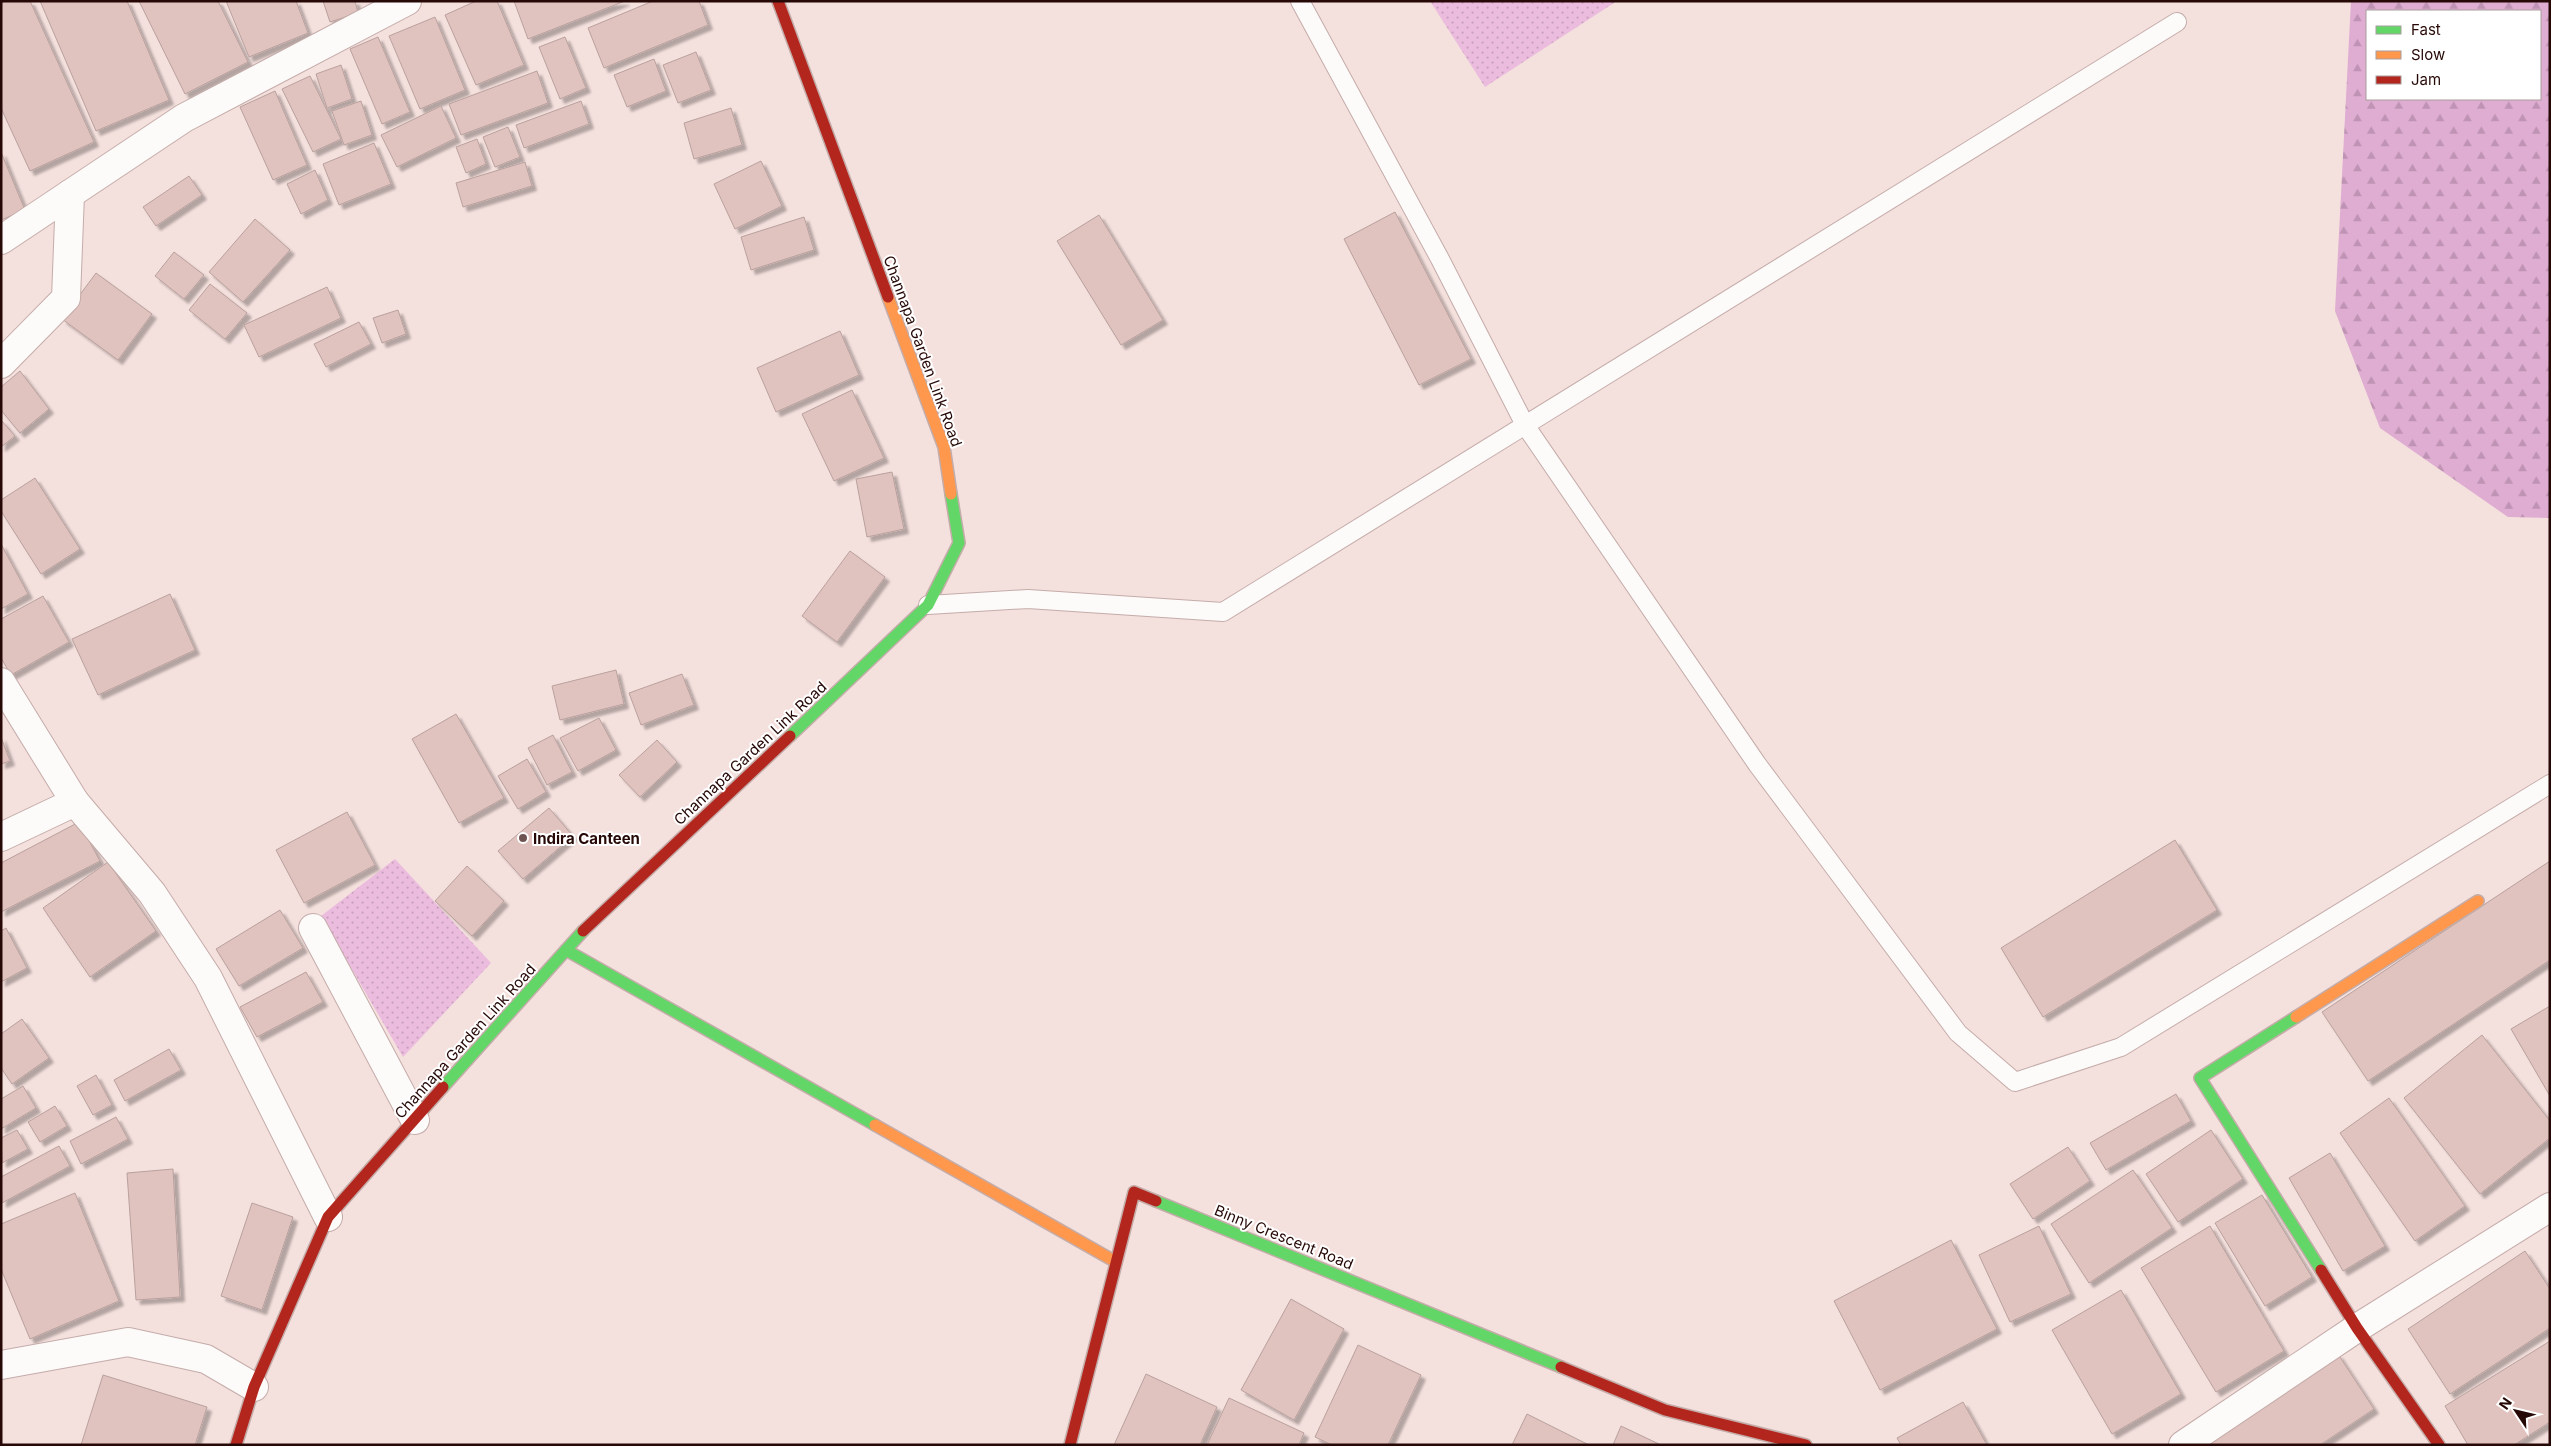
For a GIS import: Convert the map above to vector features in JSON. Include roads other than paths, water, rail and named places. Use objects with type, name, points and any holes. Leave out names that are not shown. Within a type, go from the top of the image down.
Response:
[{"type":"street","points":[[1,240],[184,118],[407,1]]},
{"type":"street","name":"Channapa Garden Link Road","points":[[236,1445],[254,1387],[328,1217],[566,950],[928,605],[959,543],[944,447],[778,1]]},
{"type":"street","points":[[1,364],[66,298],[70,194]]},
{"type":"street","points":[[1,682],[75,802],[152,893],[208,978],[328,1217]]},
{"type":"street","points":[[1,837],[75,802]]},
{"type":"street","points":[[2439,1445],[2357,1328],[2200,1078],[2478,901]]},
{"type":"street","points":[[313,928],[415,1120]]},
{"type":"street","points":[[566,950],[1116,1262]]},
{"type":"street","name":"Binny Crescent Road","points":[[1070,1445],[1134,1192],[1665,1410],[1806,1445]]},
{"type":"street","points":[[2183,1445],[2357,1328],[2550,1207]]},
{"type":"street","points":[[1,1365],[128,1342],[206,1359],[254,1387]]},
{"type":"lane","points":[[1300,1],[1440,259],[1525,425],[1757,764],[1958,1034],[2015,1082],[2121,1047],[2550,784]]},
{"type":"lane","points":[[928,605],[1028,599],[1224,612],[2177,22]]},
{"type":"place","name":"Indira Canteen","points":[[523,838]]}]
